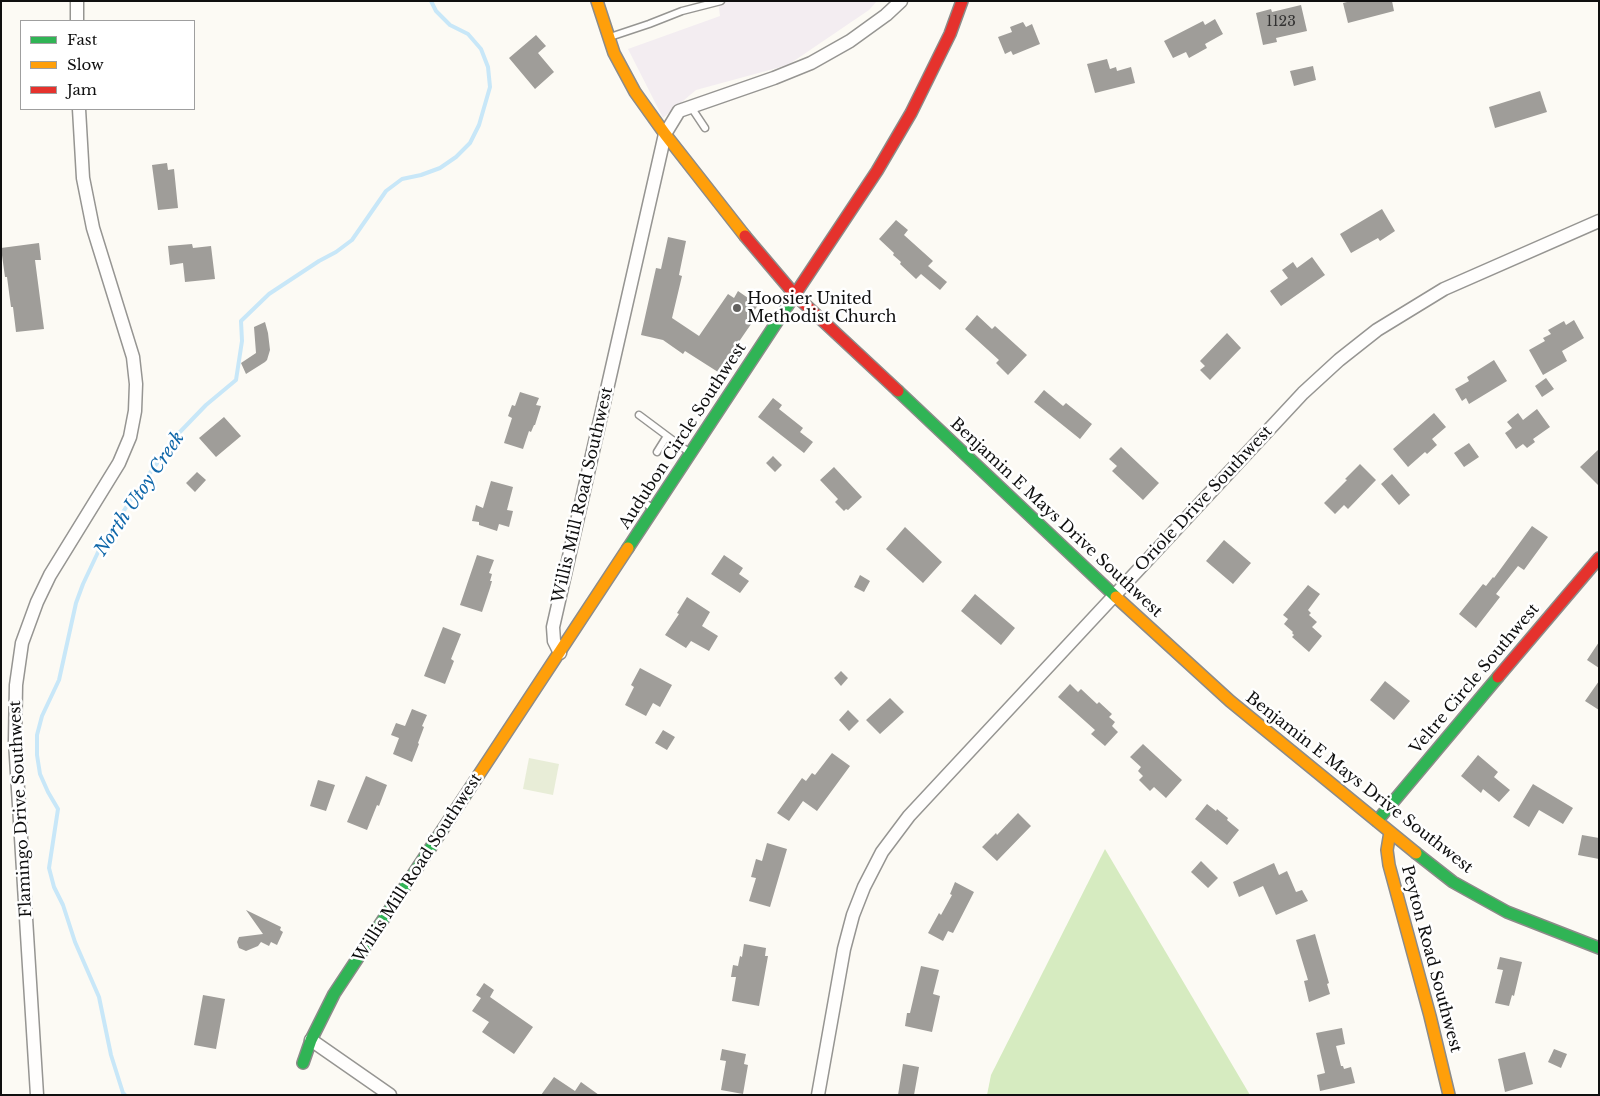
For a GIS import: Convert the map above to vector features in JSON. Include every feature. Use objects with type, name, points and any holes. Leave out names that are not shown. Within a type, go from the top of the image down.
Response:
[{"type":"street","points":[[77,1],[78,20]]},
{"type":"street","name":"Benjamin E Mays Drive Southwest","points":[[597,1],[614,53],[635,92],[730,219],[796,295],[1114,595],[1230,701],[1390,832],[1453,882],[1508,912],[1599,948]]},
{"type":"street","name":"Willis Mill Road Southwest","points":[[303,1063],[310,1040],[334,994],[560,653],[554,641],[553,627],[665,134],[679,111],[811,63],[850,41],[886,15],[901,1]]},
{"type":"street","name":"Audubon Circle Southwest","points":[[560,653],[877,171],[911,113],[950,34],[962,1]]},
{"type":"street","name":"Flamingo Drive Southwest","points":[[38,1095],[15,741],[16,685],[22,643],[36,602],[50,575],[119,463],[130,437],[135,411],[136,384],[133,357],[94,228],[83,178],[79,110]]},
{"type":"street","name":"Oriole Drive Southwest","points":[[818,1095],[844,949],[853,915],[864,887],[882,852],[909,816],[1303,393],[1339,360],[1377,330],[1444,289],[1599,221]]},
{"type":"street","name":"Veltre Circle Southwest","points":[[1377,821],[1599,558]]},
{"type":"street","name":"Peyton Road Southwest","points":[[1390,832],[1387,850],[1389,865],[1430,1016],[1449,1095]]},
{"type":"street","points":[[310,1040],[390,1095]]},
{"type":"lane","points":[[609,38],[682,11],[721,1]]},
{"type":"lane","points":[[691,107],[705,128]]},
{"type":"lane","points":[[639,414],[691,454]]},
{"type":"lane","points":[[657,452],[667,436]]},
{"type":"lane","points":[[640,498],[654,510]]},
{"type":"shaded area","points":[[718,1],[877,1],[869,10],[788,65],[696,90],[663,118],[628,49],[720,16]]},
{"type":"green space","points":[[529,758],[559,764],[553,795],[523,789]]},
{"type":"green space","points":[[1105,849],[1250,1095],[987,1095],[991,1075]]},
{"type":"building","points":[[1351,1],[1392,1],[1394,11],[1348,23],[1343,3]]},
{"type":"building","points":[[1301,5],[1307,31],[1276,38],[1277,42],[1263,45],[1256,13],[1271,9],[1272,12]]},
{"type":"building","points":[[1215,19],[1223,34],[1205,44],[1207,48],[1189,58],[1186,52],[1173,58],[1164,41],[1203,21],[1205,25]]},
{"type":"building","points":[[1023,22],[1026,27],[1032,24],[1040,44],[1013,55],[1011,51],[1005,54],[998,37],[1012,32],[1010,27]]},
{"type":"building","points":[[536,35],[546,46],[538,53],[554,72],[535,89],[509,58]]},
{"type":"building","points":[[1107,59],[1110,69],[1116,67],[1117,71],[1131,67],[1135,83],[1095,93],[1087,64]]},
{"type":"building","points":[[1313,66],[1316,80],[1294,86],[1290,71]]},
{"type":"building","points":[[1540,91],[1547,112],[1495,128],[1489,107]]},
{"type":"building","points":[[167,163],[168,170],[174,169],[178,208],[158,210],[152,165]]},
{"type":"building","points":[[1382,209],[1395,231],[1380,241],[1378,238],[1351,253],[1340,234]]},
{"type":"building","points":[[896,220],[908,230],[904,235],[933,261],[928,266],[947,282],[940,290],[921,274],[916,279],[900,264],[901,262],[893,255],[894,253],[879,239]]},
{"type":"building","name":"Hoosier United Methodist Church","points":[[668,237],[686,241],[679,275],[682,276],[672,318],[699,336],[728,294],[734,298],[738,291],[758,305],[754,311],[758,314],[718,372],[685,351],[683,354],[663,340],[641,335],[656,268],[661,269]]},
{"type":"building","points":[[39,243],[41,260],[35,260],[44,329],[16,332],[1,248]]},
{"type":"building","points":[[192,244],[193,248],[211,246],[215,279],[185,282],[183,263],[170,265],[168,246]]},
{"type":"building","points":[[1312,257],[1325,275],[1281,306],[1270,291],[1288,278],[1282,270],[1293,262],[1297,268]]},
{"type":"building","points":[[977,315],[992,329],[995,326],[1027,355],[1008,375],[996,363],[999,360],[965,329]]},
{"type":"building","points":[[1574,320],[1584,338],[1562,351],[1567,361],[1543,375],[1529,350],[1545,341],[1543,338],[1551,334],[1548,330],[1564,321],[1566,325]]},
{"type":"building","points":[[265,322],[270,350],[267,360],[246,374],[241,363],[256,353],[254,327]]},
{"type":"building","points":[[1227,333],[1241,348],[1210,380],[1200,370],[1205,366],[1200,361]]},
{"type":"building","points":[[1494,360],[1507,381],[1469,404],[1466,398],[1462,401],[1455,389],[1469,381],[1467,377]]},
{"type":"building","points":[[1546,378],[1554,389],[1542,397],[1535,386]]},
{"type":"building","points":[[1044,390],[1063,406],[1066,403],[1092,424],[1080,439],[1034,402]]},
{"type":"building","points":[[520,392],[539,398],[536,405],[541,406],[535,425],[531,432],[529,431],[523,449],[504,443],[512,418],[508,416],[512,405],[515,406]]},
{"type":"building","points":[[773,398],[782,405],[779,409],[803,428],[800,432],[813,442],[804,453],[758,417]]},
{"type":"building","points":[[1537,409],[1550,427],[1533,439],[1535,442],[1527,448],[1523,444],[1516,449],[1505,433],[1512,428],[1507,422],[1518,413],[1523,420]]},
{"type":"building","points":[[1434,413],[1446,427],[1432,439],[1437,445],[1427,454],[1425,452],[1408,467],[1393,449]]},
{"type":"building","points":[[224,417],[241,436],[216,457],[199,438]]},
{"type":"building","points":[[1469,443],[1479,457],[1464,467],[1454,453]]},
{"type":"building","points":[[1121,447],[1159,483],[1143,500],[1112,471],[1117,466],[1109,459]]},
{"type":"building","points":[[1599,449],[1599,486],[1580,467]]},
{"type":"building","points":[[773,456],[782,465],[775,472],[766,463]]},
{"type":"building","points":[[1360,464],[1376,480],[1348,509],[1344,505],[1335,514],[1324,503]]},
{"type":"building","points":[[834,467],[862,497],[848,510],[844,511],[835,502],[838,499],[820,480]]},
{"type":"building","points":[[197,472],[206,480],[195,492],[186,483]]},
{"type":"building","points":[[1392,474],[1410,495],[1399,505],[1381,484]]},
{"type":"building","points":[[491,481],[513,487],[507,510],[513,511],[509,527],[499,524],[497,531],[479,525],[479,522],[472,521],[476,505],[483,508]]},
{"type":"building","points":[[1532,526],[1548,537],[1524,570],[1518,566],[1496,594],[1500,597],[1476,628],[1459,614],[1483,584],[1486,586],[1494,578]]},
{"type":"building","points":[[905,527],[942,562],[923,583],[886,549]]},
{"type":"building","points":[[1224,540],[1251,563],[1233,584],[1206,561]]},
{"type":"building","points":[[477,555],[494,560],[489,573],[492,574],[490,581],[492,581],[482,612],[460,605]]},
{"type":"building","points":[[724,555],[743,568],[739,574],[749,581],[740,593],[711,574]]},
{"type":"building","points":[[860,575],[870,581],[864,592],[854,587]]},
{"type":"building","points":[[1308,585],[1320,594],[1308,610],[1311,613],[1309,615],[1317,622],[1312,627],[1322,636],[1309,652],[1292,637],[1294,635],[1293,632],[1284,624],[1288,619],[1283,615]]},
{"type":"building","points":[[975,594],[1015,628],[1001,645],[961,611]]},
{"type":"building","points":[[687,597],[710,612],[702,626],[718,636],[709,651],[691,641],[686,648],[665,635],[679,614],[677,613]]},
{"type":"building","points":[[443,627],[461,634],[451,659],[454,661],[445,684],[424,676]]},
{"type":"building","points":[[1599,642],[1599,668],[1587,660]]},
{"type":"building","points":[[640,668],[672,685],[660,707],[653,703],[646,716],[625,705],[634,687],[631,685]]},
{"type":"building","points":[[841,671],[848,678],[841,686],[834,678]]},
{"type":"building","points":[[1385,681],[1410,701],[1394,720],[1370,700]]},
{"type":"building","points":[[1599,681],[1599,710],[1585,701]]},
{"type":"building","points":[[1070,684],[1078,692],[1081,689],[1097,704],[1099,702],[1112,714],[1109,717],[1115,722],[1112,726],[1118,732],[1105,746],[1091,734],[1095,730],[1058,697]]},
{"type":"building","points":[[890,698],[904,712],[880,734],[866,720]]},
{"type":"building","points":[[412,709],[427,715],[412,762],[393,754],[399,738],[391,735],[396,723],[405,726]]},
{"type":"building","points":[[848,710],[859,721],[849,731],[839,720]]},
{"type":"building","points":[[663,730],[675,737],[667,750],[655,743]]},
{"type":"building","points":[[1143,744],[1182,780],[1166,798],[1154,787],[1150,791],[1139,780],[1143,776],[1138,771],[1141,767],[1130,757]]},
{"type":"building","points":[[832,753],[850,766],[817,811],[803,801],[789,821],[777,813],[802,778],[806,781],[812,773],[815,775]]},
{"type":"building","points":[[1478,755],[1498,772],[1494,777],[1510,790],[1499,802],[1483,789],[1481,793],[1461,776]]},
{"type":"building","points":[[366,776],[387,785],[367,830],[347,822]]},
{"type":"building","points":[[318,780],[335,785],[326,811],[310,806]]},
{"type":"building","points":[[1533,784],[1573,808],[1563,824],[1539,810],[1529,827],[1513,817]]},
{"type":"building","points":[[1207,804],[1216,811],[1217,809],[1239,830],[1227,845],[1195,819]]},
{"type":"building","points":[[1018,813],[1031,826],[997,861],[982,847],[996,833],[997,835]]},
{"type":"building","points":[[1582,835],[1599,838],[1599,859],[1578,855]]},
{"type":"building","points":[[767,843],[787,849],[770,907],[749,901],[756,878],[751,877],[756,859],[762,861]]},
{"type":"building","points":[[1201,861],[1218,878],[1208,888],[1191,872]]},
{"type":"building","points":[[1274,863],[1279,875],[1287,871],[1296,892],[1302,890],[1308,901],[1276,915],[1263,886],[1239,897],[1233,882]]},
{"type":"building","points":[[955,882],[974,892],[953,933],[948,931],[943,941],[928,933],[952,895],[950,894]]},
{"type":"building","points":[[246,910],[281,927],[280,930],[283,932],[277,945],[271,942],[269,946],[261,942],[258,946],[246,951],[239,948],[237,942],[239,937],[263,934]]},
{"type":"building","points":[[1315,934],[1329,983],[1327,984],[1330,994],[1309,1002],[1304,981],[1308,980],[1296,940]]},
{"type":"building","points":[[744,944],[766,948],[765,956],[768,956],[759,1006],[732,1001],[736,977],[731,977],[733,965],[738,966]]},
{"type":"building","points":[[1500,957],[1522,962],[1514,996],[1512,995],[1509,1006],[1495,1003],[1503,970],[1497,969]]},
{"type":"building","points":[[921,966],[939,970],[933,994],[940,996],[932,1032],[905,1026]]},
{"type":"building","points":[[484,983],[494,990],[490,997],[533,1027],[514,1054],[482,1032],[489,1022],[472,1011],[481,998],[476,995]]},
{"type":"building","points":[[203,995],[225,999],[216,1049],[194,1045]]},
{"type":"building","points":[[1342,1028],[1345,1044],[1336,1046],[1341,1066],[1344,1069],[1351,1067],[1355,1083],[1320,1091],[1317,1075],[1325,1073],[1316,1033]]},
{"type":"building","points":[[722,1049],[746,1054],[744,1064],[748,1065],[743,1094],[721,1090],[726,1061],[720,1060]]},
{"type":"building","points":[[1554,1049],[1567,1054],[1561,1068],[1548,1062]]},
{"type":"building","points":[[1525,1052],[1533,1084],[1505,1092],[1498,1059]]},
{"type":"building","points":[[903,1064],[919,1067],[914,1095],[898,1095]]},
{"type":"building","points":[[554,1077],[575,1091],[581,1082],[599,1095],[541,1095]]},
{"type":"waterway","name":"North Utoy Creek","points":[[125,1095],[111,1055],[99,997],[75,942],[63,905],[54,887],[49,868],[58,809],[40,774],[37,755],[37,735],[42,716],[59,680],[76,603],[100,548],[132,498],[178,434],[206,405],[236,380],[242,341],[241,321],[269,294],[352,240],[386,191],[402,179],[440,168],[456,157],[470,143],[479,125],[490,87],[488,67],[481,49],[468,34],[450,25],[436,11],[431,1]]},
{"type":"traffic: fast","points":[[628,548],[792,299]]},
{"type":"traffic: fast","points":[[898,391],[1116,597]]},
{"type":"traffic: fast","points":[[1377,821],[1498,677]]},
{"type":"traffic: fast","points":[[303,1063],[311,1040],[334,994],[476,779]]},
{"type":"traffic: fast","points":[[1416,853],[1453,882],[1507,912],[1599,948]]},
{"type":"traffic: slow","points":[[597,1],[614,53],[635,92],[665,134],[745,236]]},
{"type":"traffic: slow","points":[[476,779],[628,548]]},
{"type":"traffic: slow","points":[[1116,597],[1230,701],[1416,853]]},
{"type":"traffic: slow","points":[[1390,832],[1387,850],[1389,865],[1430,1016],[1449,1095]]},
{"type":"traffic: jam","points":[[792,299],[877,171],[911,113],[950,34],[962,1]]},
{"type":"traffic: jam","points":[[745,236],[795,295],[898,391]]},
{"type":"traffic: jam","points":[[1498,677],[1599,558]]},
{"type":"place","name":"Hoosier United Methodist Church","points":[[737,308]]}]
